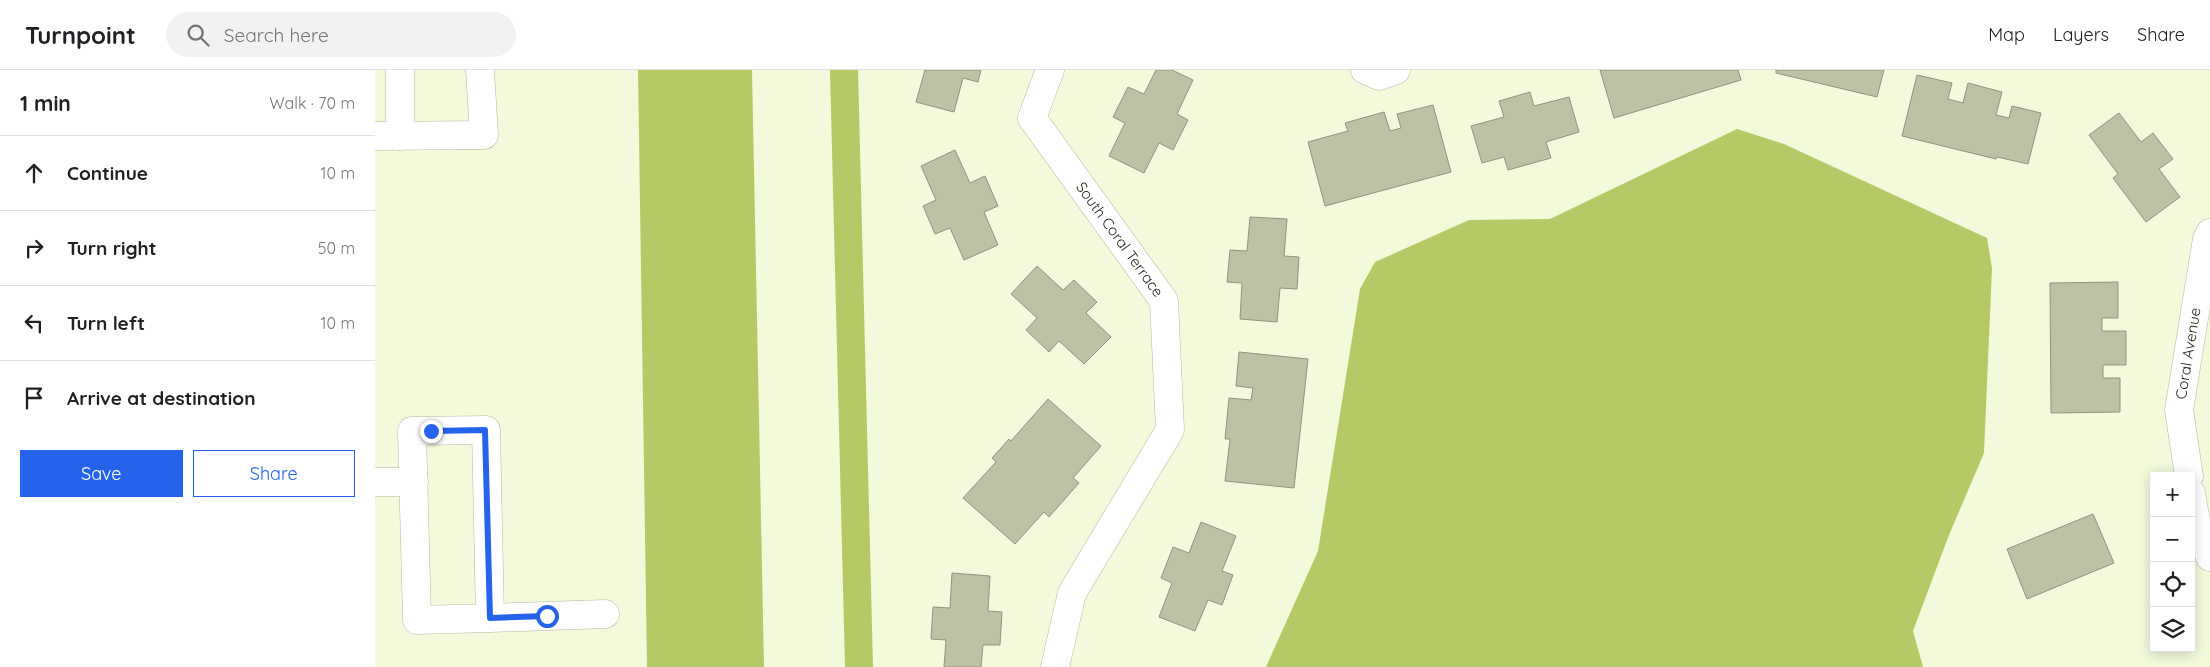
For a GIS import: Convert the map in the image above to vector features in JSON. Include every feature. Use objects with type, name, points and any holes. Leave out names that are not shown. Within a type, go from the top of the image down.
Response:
[{"type":"street","points":[[400,70],[388,136],[483,134],[481,70]]},
{"type":"street","name":"South Coral Terrace","points":[[1050,70],[1032,118],[1165,301],[1170,430],[1071,593],[1055,667]]},
{"type":"street","points":[[1365,70],[1379,76],[1396,70]]},
{"type":"street","name":"Coral Avenue","points":[[2188,472],[2179,410],[2207,239],[2210,233]]},
{"type":"street","points":[[490,618],[485,430],[412,431],[417,620],[490,618],[605,614]]},
{"type":"street","points":[[375,482],[414,482]]},
{"type":"street","points":[[2195,516],[2210,557]]},
{"type":"shaded area","points":[[638,70],[752,70],[764,667],[647,667]]},
{"type":"shaded area","points":[[1737,129],[1784,144],[1987,238],[1992,268],[1984,453],[1949,535],[1913,631],[1923,667],[1266,667],[1318,551],[1360,289],[1375,262],[1469,220],[1550,219]]},
{"type":"building","points":[[925,70],[981,70],[978,82],[963,78],[954,112],[916,102]]},
{"type":"building","points":[[1156,70],[1172,70],[1193,80],[1177,114],[1188,120],[1173,150],[1159,143],[1144,173],[1109,156],[1125,123],[1113,117],[1128,87],[1144,94]]},
{"type":"building","points":[[1600,70],[1738,70],[1741,80],[1614,118]]},
{"type":"building","points":[[1776,70],[1884,70],[1877,97],[1776,73]]},
{"type":"building","points":[[1917,75],[1952,83],[1948,99],[1963,103],[1968,83],[2002,92],[1996,115],[2009,118],[2012,106],[2041,113],[2028,164],[1997,157],[1996,159],[1902,136]]},
{"type":"building","points":[[1530,92],[1534,106],[1569,97],[1579,132],[1546,142],[1551,158],[1508,170],[1504,157],[1482,163],[1471,126],[1504,117],[1499,101]]},
{"type":"building","points":[[1433,105],[1451,172],[1325,206],[1308,142],[1348,131],[1345,123],[1384,112],[1390,131],[1401,128],[1397,114]]},
{"type":"building","points":[[2119,113],[2141,142],[2153,133],[2173,159],[2159,169],[2180,197],[2146,222],[2113,178],[2118,174],[2089,135]]},
{"type":"building","points":[[955,150],[970,183],[985,176],[998,206],[984,212],[998,245],[964,260],[950,228],[935,234],[923,206],[936,200],[921,166]]},
{"type":"building","points":[[1250,217],[1287,219],[1284,256],[1299,257],[1297,289],[1280,288],[1277,322],[1240,319],[1242,283],[1227,282],[1230,250],[1247,251]]},
{"type":"building","points":[[1037,266],[1063,290],[1074,280],[1097,302],[1086,313],[1111,337],[1084,364],[1059,341],[1049,352],[1026,330],[1037,318],[1011,294]]},
{"type":"building","points":[[2118,282],[2118,318],[2102,318],[2102,331],[2126,331],[2126,365],[2103,365],[2103,378],[2120,378],[2120,412],[2051,413],[2050,283]]},
{"type":"building","points":[[1239,352],[1308,359],[1294,488],[1225,481],[1230,439],[1225,439],[1229,398],[1251,400],[1253,388],[1236,386]]},
{"type":"building","points":[[1048,399],[1101,446],[1073,478],[1079,483],[1049,517],[1044,512],[1015,544],[963,498],[996,462],[992,458],[1009,439],[1011,441]]},
{"type":"building","points":[[2093,514],[2114,563],[2027,599],[2007,549]]},
{"type":"building","points":[[1201,522],[1236,536],[1222,571],[1233,575],[1222,605],[1208,600],[1195,631],[1159,617],[1172,583],[1161,578],[1173,547],[1189,553]]},
{"type":"building","points":[[952,573],[990,576],[988,611],[1002,612],[1000,645],[983,645],[981,667],[944,667],[946,640],[931,639],[933,607],[950,608]]},
{"type":"waterway","points":[[844,70],[859,667]]},
{"type":"route","points":[[431,431],[485,430],[490,618],[547,616]]}]
